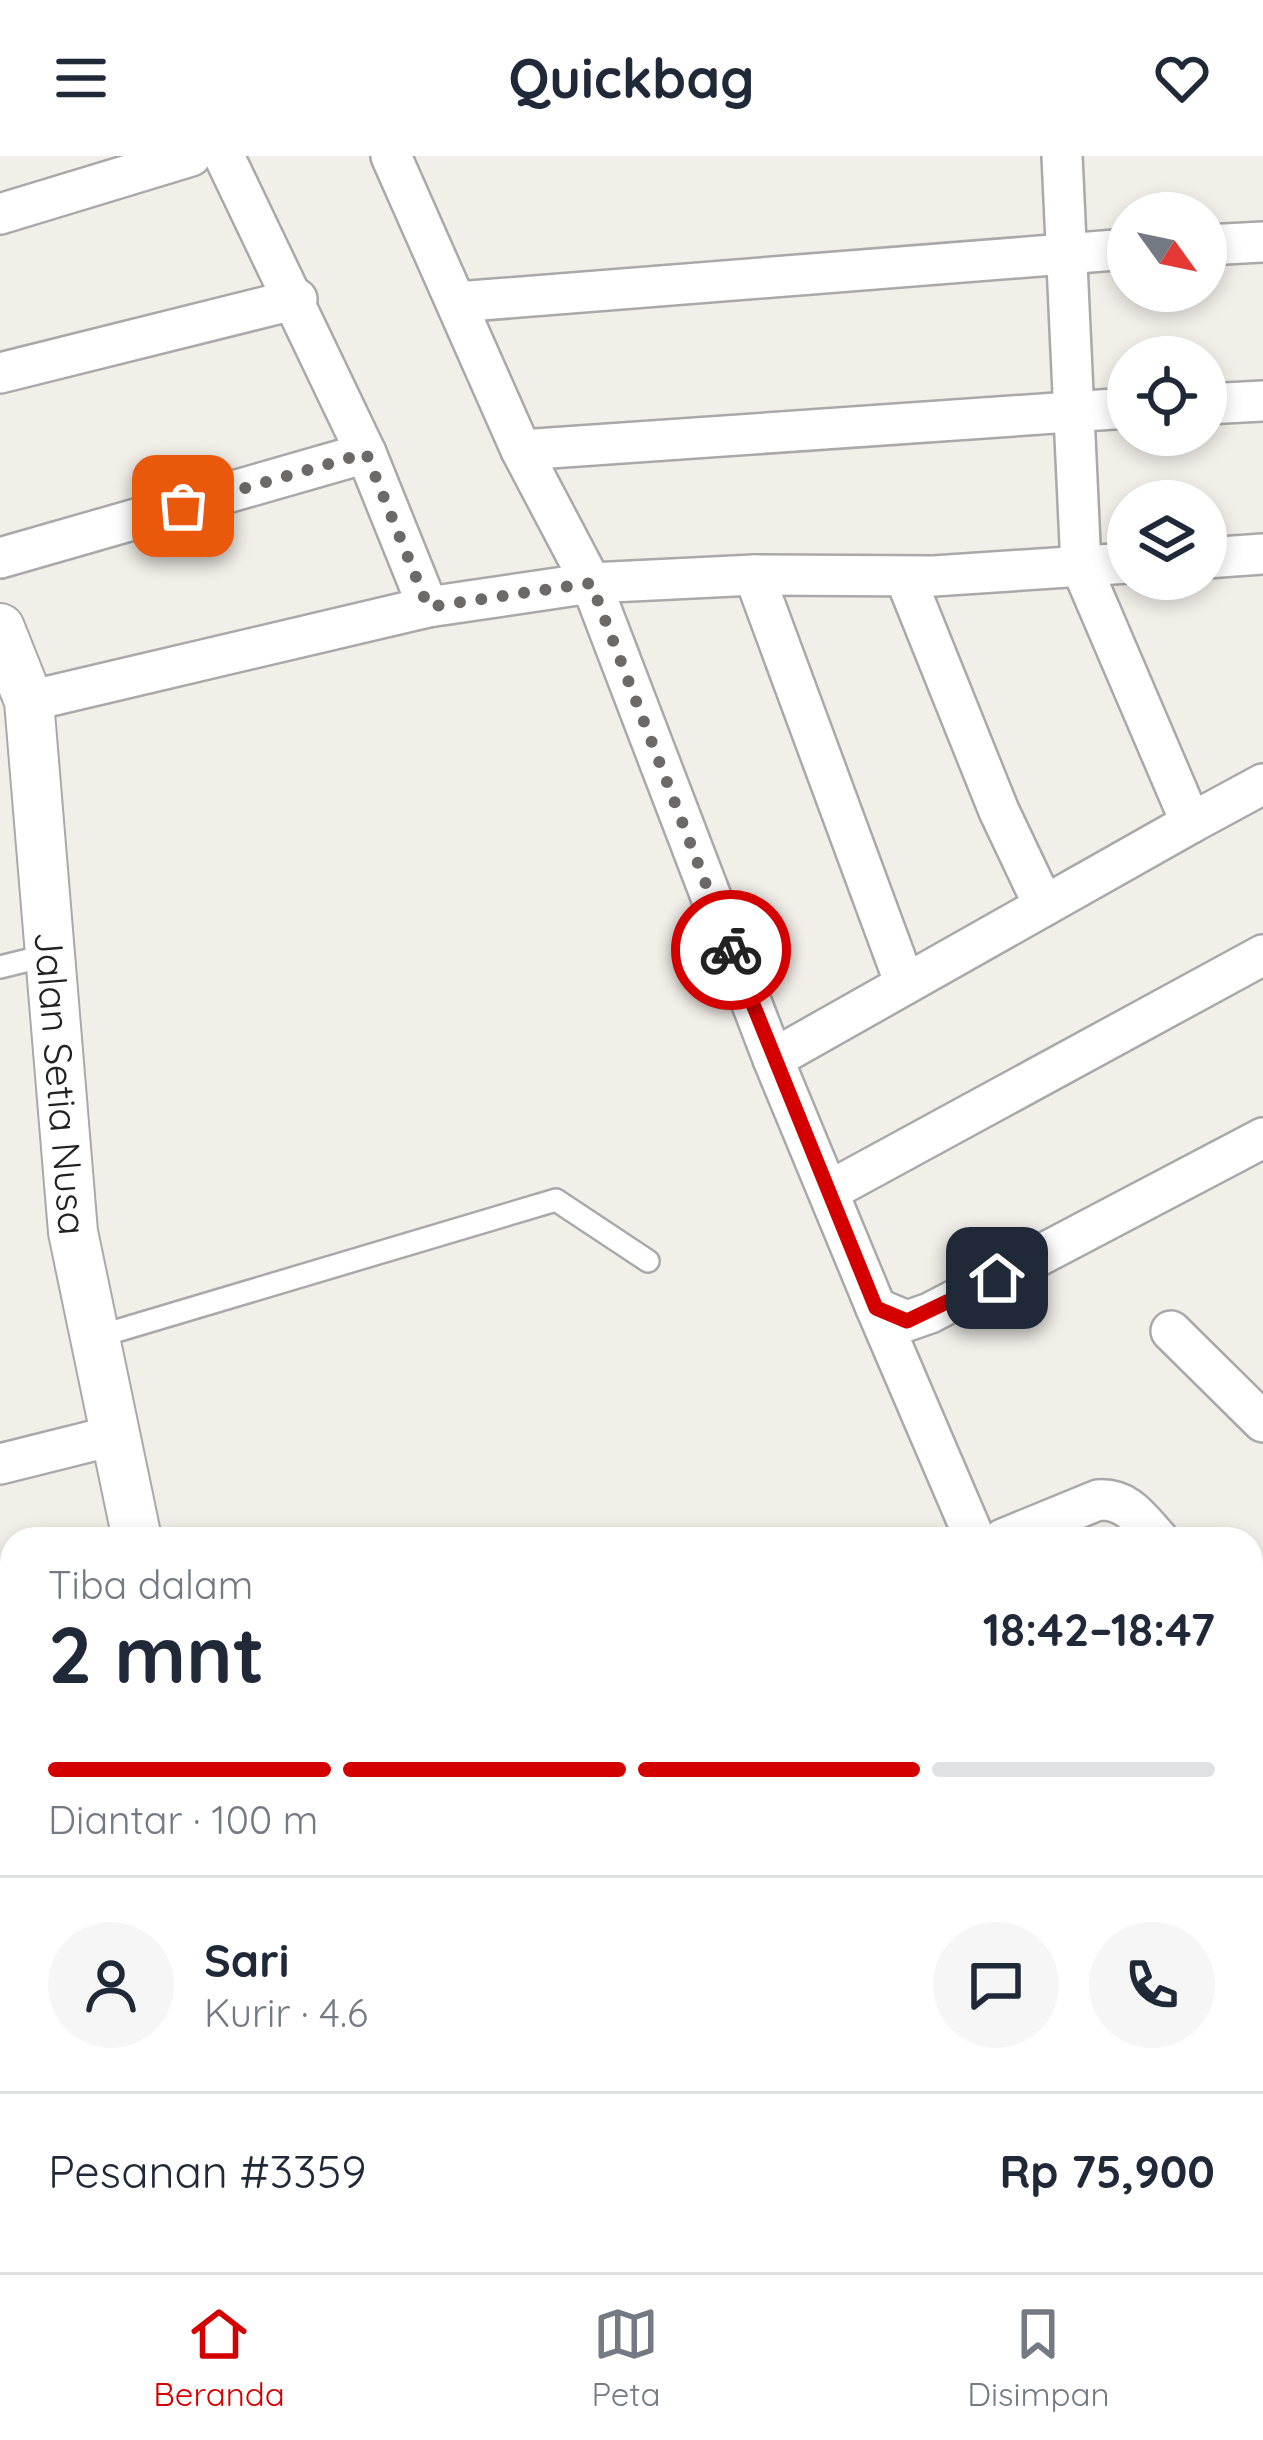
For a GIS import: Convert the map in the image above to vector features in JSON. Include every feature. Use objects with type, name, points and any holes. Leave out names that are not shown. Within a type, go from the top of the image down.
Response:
[{"type":"street","points":[[0,214],[191,156]]},
{"type":"street","points":[[224,156],[366,453],[428,607]]},
{"type":"street","points":[[391,156],[521,450],[591,583],[773,1059],[970,1527]]},
{"type":"street","points":[[1062,156],[1081,566],[1191,823]]},
{"type":"street","points":[[1227,243],[1263,242]]},
{"type":"street","points":[[457,302],[1107,250]]},
{"type":"street","points":[[0,373],[296,299]]},
{"type":"street","points":[[1227,403],[1263,400]]},
{"type":"street","points":[[521,450],[1107,411]]},
{"type":"street","points":[[0,558],[366,453]]},
{"type":"street","points":[[1227,557],[1263,554]]},
{"type":"street","points":[[29,701],[428,607],[591,583],[754,575],[905,577],[1107,564]]},
{"type":"street","points":[[754,575],[905,984]]},
{"type":"street","points":[[905,577],[999,811],[1044,906]]},
{"type":"street","name":"Jalan Setia Nusa","points":[[0,628],[29,701],[73,1232],[134,1527]]},
{"type":"street","points":[[773,1059],[1263,784]]},
{"type":"street","points":[[830,1190],[1263,955]]},
{"type":"street","points":[[876,1308],[907,1321],[930,1313],[1263,1138]]},
{"type":"street","points":[[1171,1331],[1263,1423]]},
{"type":"street","points":[[0,1464],[116,1435]]},
{"type":"street","points":[[1036,1527],[1113,1499],[1131,1508],[1148,1527]]},
{"type":"lane","points":[[0,967],[53,954]]},
{"type":"lane","points":[[96,1337],[556,1200],[648,1262]]},
{"type":"way so far","points":[[183,506],[366,453],[428,607],[591,583],[731,950]]},
{"type":"route","points":[[731,950],[876,1308],[907,1321],[997,1278]]}]
